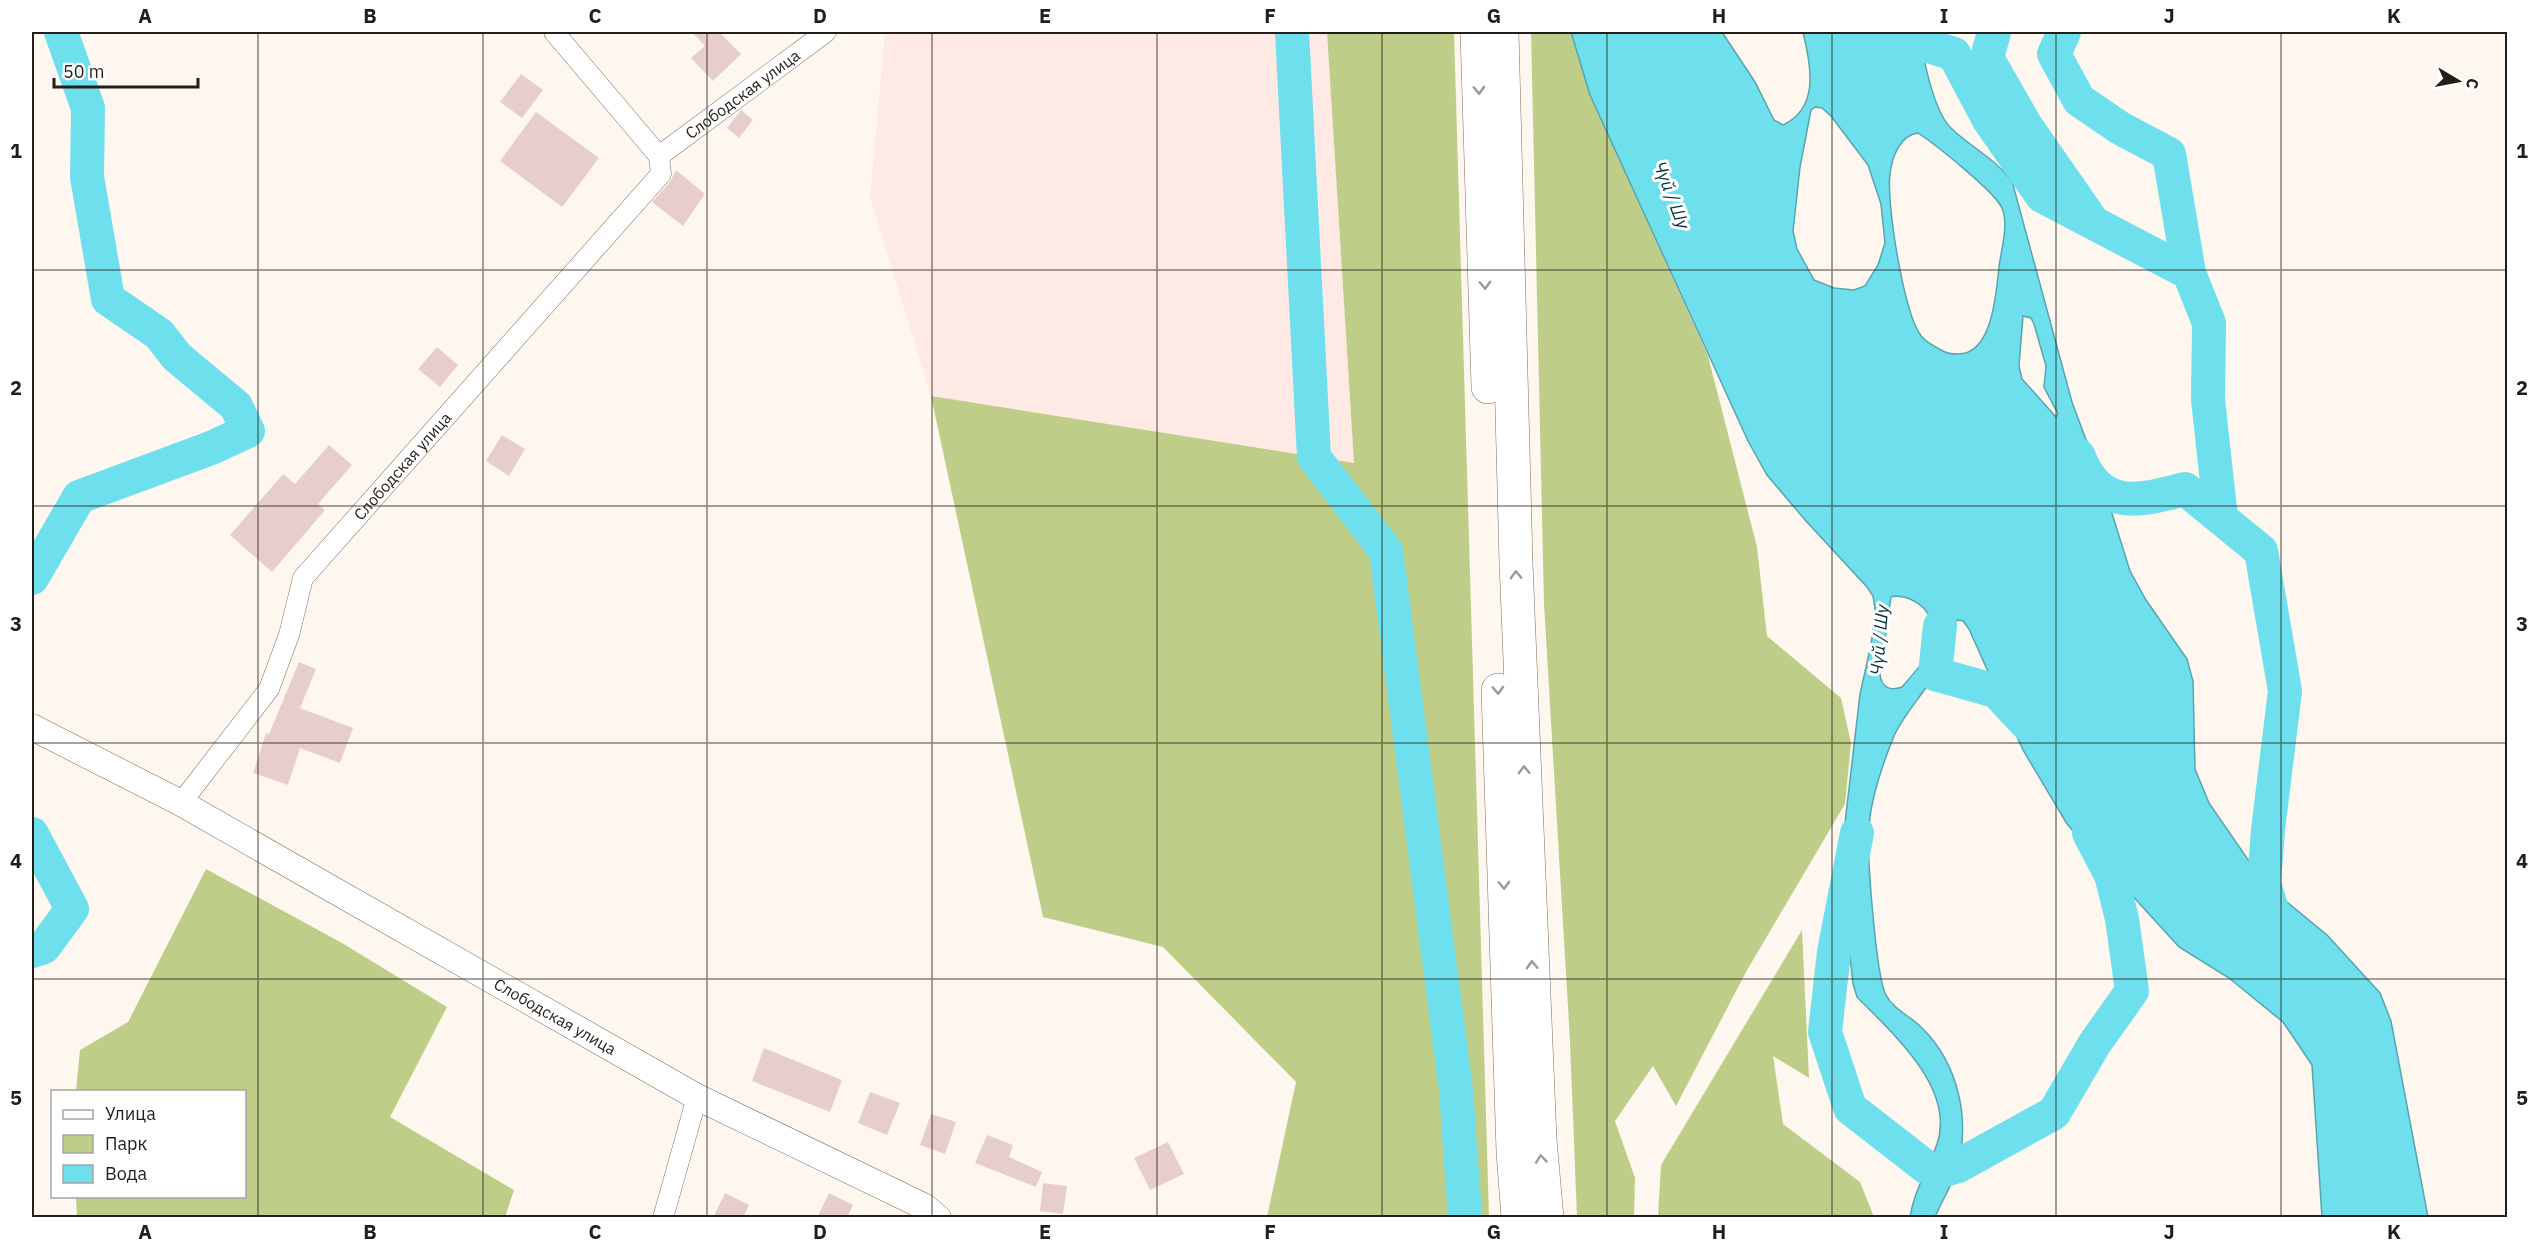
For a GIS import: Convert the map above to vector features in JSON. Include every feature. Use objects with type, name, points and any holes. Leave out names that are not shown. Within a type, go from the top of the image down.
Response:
[{"type":"highway","points":[[1477,32],[1512,1140],[1518,1218]]},
{"type":"highway","points":[[1502,32],[1516,563],[1539,1129],[1547,1218]]},
{"type":"street","points":[[554,32],[659,156]]},
{"type":"street","name":"Слободская улица","points":[[181,803],[269,689],[289,635],[303,578],[661,174],[659,156],[826,32]]},
{"type":"street","name":"Слободская улица","points":[[32,727],[181,803],[697,1097],[925,1207],[938,1218]]},
{"type":"street","points":[[663,1218],[697,1097]]},
{"type":"shaded area","points":[[885,32],[1327,32],[1354,463],[931,396],[870,197]]},
{"type":"green space","points":[[1327,32],[1454,32],[1489,1217],[1267,1217],[1296,1082],[1163,947],[1043,917],[931,396],[1354,463]]},
{"type":"green space","points":[[1531,32],[1571,32],[1590,95],[1708,356],[1757,547],[1767,636],[1841,698],[1851,743],[1845,804],[1746,972],[1676,1106],[1653,1066],[1615,1121],[1635,1178],[1634,1217],[1577,1217],[1570,1041],[1544,604]]},
{"type":"green space","points":[[206,869],[342,943],[447,1007],[390,1117],[514,1190],[505,1217],[77,1217],[76,1198],[246,1198],[246,1090],[76,1090],[80,1050],[128,1022]]},
{"type":"green space","points":[[1802,930],[1809,1078],[1773,1056],[1783,1124],[1860,1182],[1874,1217],[1658,1217],[1661,1165]]},
{"type":"water","name":"Чүй / Шу","points":[[1571,32],[1722,32],[1755,82],[1774,120],[1783,125],[1795,117],[1808,96],[1810,71],[1803,32],[1919,32],[1934,97],[1945,121],[1997,165],[2012,181],[2072,402],[2105,491],[2130,571],[2146,600],[2187,659],[2193,681],[2195,769],[2209,803],[2264,883],[2327,935],[2380,993],[2391,1021],[2428,1217],[2322,1217],[2312,1065],[2283,1022],[2229,978],[2179,947],[2067,824],[2023,750],[1969,629],[1963,621],[1958,620],[1952,624],[1934,675],[1894,736],[1879,779],[1869,824],[1873,912],[1882,983],[1889,1000],[1923,1029],[1945,1059],[1953,1076],[1962,1112],[1961,1150],[1950,1187],[1935,1217],[1910,1217],[1918,1189],[1937,1144],[1940,1123],[1937,1102],[1929,1082],[1917,1063],[1887,1027],[1857,997],[1853,984],[1847,928],[1848,879],[1843,840],[1860,694],[1871,645],[1875,609],[1873,596],[1767,475],[1748,441],[1590,95]],"holes":[[[1815,107],[1822,108],[1831,116],[1868,165],[1881,204],[1885,243],[1878,265],[1865,286],[1854,290],[1834,288],[1814,280],[1797,249],[1793,231],[1800,167],[1811,110]],[[1918,133],[1964,169],[1997,200],[2004,215],[2004,237],[1991,320],[1979,344],[1970,351],[1958,354],[1936,348],[1922,337],[1915,325],[1903,284],[1889,188],[1895,154],[1902,142]],[[2023,316],[2031,318],[2034,324],[2046,366],[2044,387],[2058,414],[2056,417],[2022,379],[2019,366]],[[1891,597],[1906,598],[1923,607],[1933,623],[1934,633],[1933,643],[1923,662],[1902,687],[1894,689],[1885,686],[1880,675]]]},
{"type":"building","points":[[692,32],[719,32],[741,54],[713,81],[691,58],[705,46]]},
{"type":"building","points":[[521,74],[543,90],[522,118],[500,102]]},
{"type":"building","points":[[741,110],[753,120],[739,138],[727,128]]},
{"type":"building","points":[[536,112],[599,158],[562,207],[500,161]]},
{"type":"building","points":[[676,170],[705,194],[683,226],[652,202],[670,182]]},
{"type":"building","points":[[437,347],[458,365],[440,387],[418,369]]},
{"type":"building","points":[[502,435],[525,449],[509,476],[486,461]]},
{"type":"building","points":[[329,445],[352,465],[318,504],[325,510],[272,572],[230,535],[283,474],[295,484]]},
{"type":"building","points":[[299,662],[316,669],[300,708],[353,728],[340,763],[300,748],[288,785],[253,773],[266,733],[269,734]]},
{"type":"building","points":[[764,1048],[842,1080],[830,1112],[752,1081]]},
{"type":"building","points":[[870,1092],[900,1103],[887,1135],[858,1123]]},
{"type":"building","points":[[931,1114],[956,1122],[945,1154],[920,1145]]},
{"type":"building","points":[[987,1135],[1013,1145],[1009,1157],[1042,1172],[1036,1187],[975,1163]]},
{"type":"building","points":[[1168,1142],[1184,1174],[1150,1190],[1134,1158]]},
{"type":"building","points":[[1043,1183],[1067,1186],[1063,1214],[1040,1211]]},
{"type":"building","points":[[725,1193],[749,1205],[743,1218],[713,1218]]},
{"type":"building","points":[[829,1193],[853,1205],[847,1218],[817,1218]]},
{"type":"waterway","points":[[32,578],[79,497],[211,448],[248,431],[236,406],[177,357],[159,334],[108,299],[87,177],[88,108],[61,32]]},
{"type":"waterway","points":[[1292,32],[1314,457],[1386,551],[1456,1091],[1465,1218]]},
{"type":"waterway","points":[[1883,32],[1954,54],[1989,120],[2042,196],[2189,273],[2209,323],[2208,400],[2221,518]]},
{"type":"waterway","points":[[1994,32],[1987,58],[2026,126],[2090,218]]},
{"type":"waterway","points":[[2064,32],[2054,54],[2079,100],[2120,128],[2169,154],[2189,273]]},
{"type":"waterway","points":[[2078,455],[2097,486],[2109,494],[2136,499],[2185,489],[2261,551],[2285,691],[2264,883],[2277,927]]},
{"type":"waterway","points":[[1940,626],[1935,674],[1996,691],[2027,724]]},
{"type":"waterway","points":[[1857,833],[1834,952],[1825,1032],[1850,1108],[1926,1167],[1940,1171],[1958,1166],[2054,1113],[2095,1043],[2132,991],[2122,919],[2111,875],[2089,833]]},
{"type":"waterway","points":[[32,834],[72,909],[44,947],[32,951]]}]
